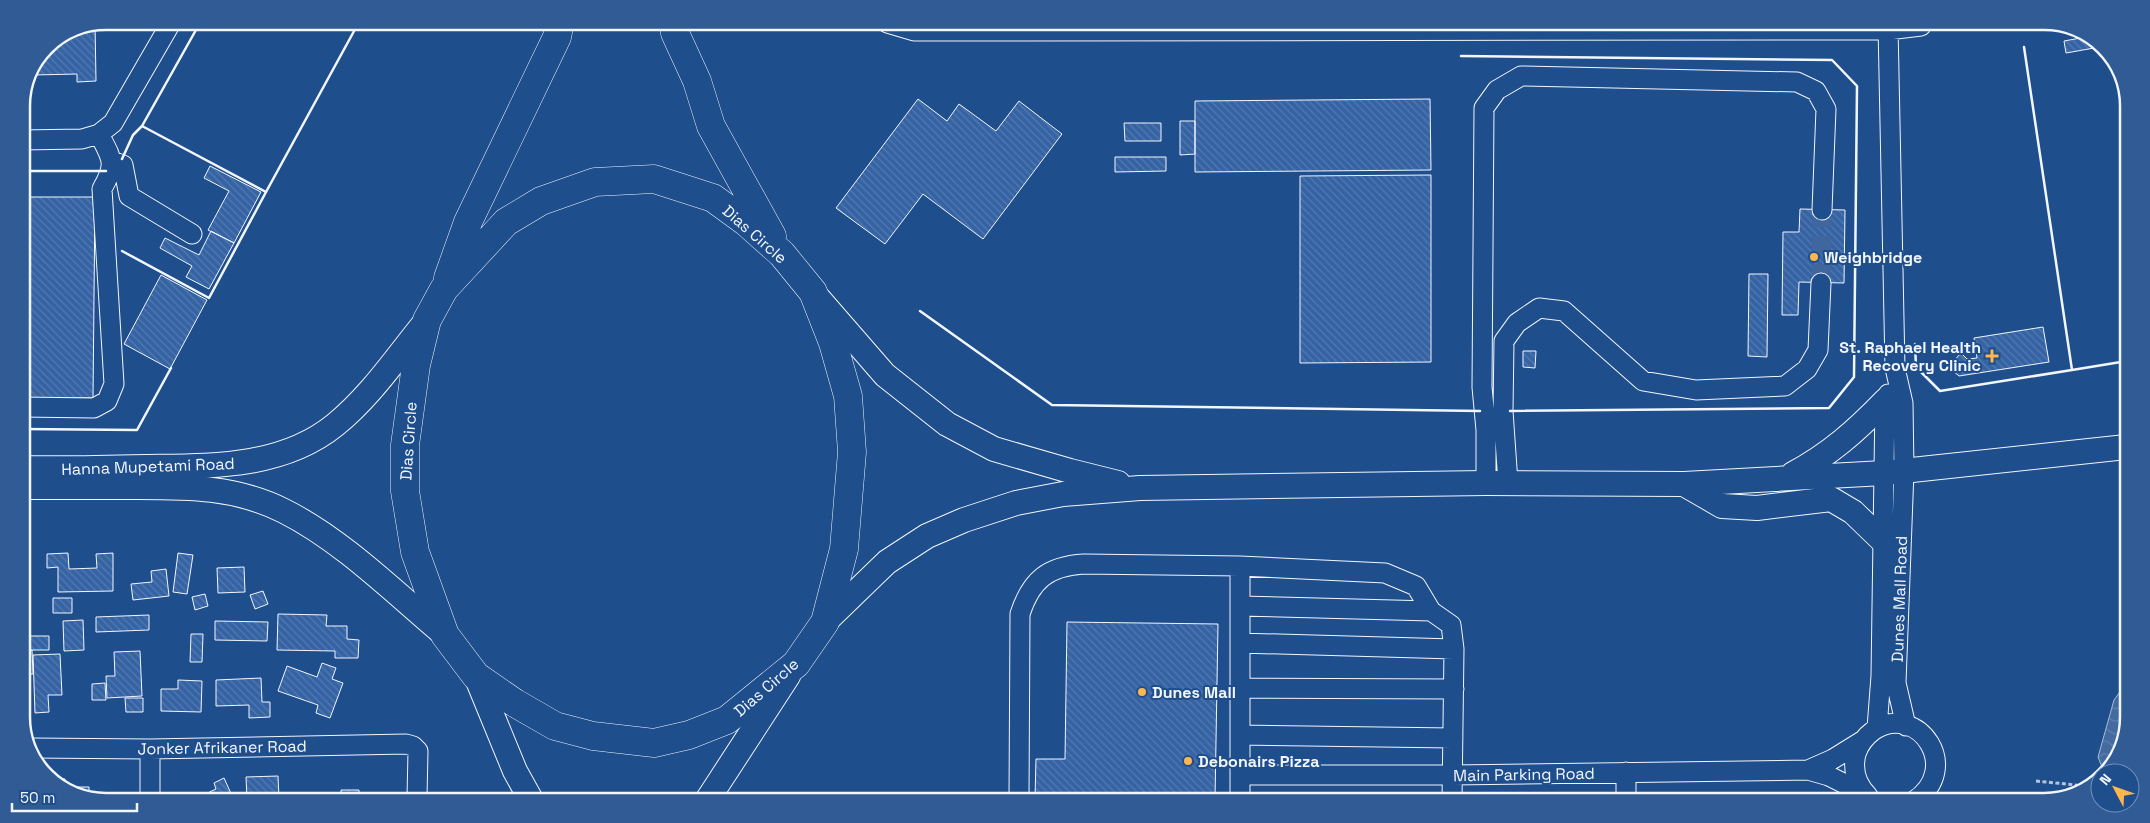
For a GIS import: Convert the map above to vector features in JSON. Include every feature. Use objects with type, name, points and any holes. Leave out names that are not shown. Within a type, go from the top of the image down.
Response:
[{"type":"highway","points":[[444,289],[468,222],[557,37],[558,30]]},
{"type":"highway","points":[[675,30],[697,81],[711,126],[782,254]]},
{"type":"highway","name":"Dias Circle","points":[[654,179],[713,198],[746,222],[782,254],[813,292],[833,343],[848,396],[852,452],[844,549],[825,622],[796,664],[728,720],[689,736],[654,743],[593,736],[555,726],[515,703],[476,676],[445,635],[415,552],[405,491],[405,445],[416,365],[427,320],[444,289],[506,222],[541,201],[595,182],[654,179]]},
{"type":"main road","points":[[813,292],[885,375],[946,424],[994,449],[1070,471],[1140,488]]},
{"type":"main road","name":"Hanna Mupetami Road","points":[[30,468],[69,470],[214,466],[248,462],[272,456],[301,445],[333,427],[357,406],[427,320]]},
{"type":"main road","points":[[1788,478],[1820,460],[1841,444],[1885,401]]},
{"type":"main road","points":[[825,622],[887,562],[927,536],[964,520],[1016,503],[1053,496],[1140,488],[1497,483],[1684,484],[1894,472],[2120,448]]},
{"type":"main road","points":[[1684,484],[1722,506],[1757,508],[1831,499],[1853,512],[1883,541]]},
{"type":"main road","name":"Hanna Mupetami Road","points":[[30,487],[200,487],[252,499],[282,510],[312,526],[445,635]]},
{"type":"main road","points":[[712,793],[796,664]]},
{"type":"main road","points":[[476,676],[515,771],[527,793]]},
{"type":"street","points":[[30,140],[82,139],[99,134],[113,123],[167,30]]},
{"type":"street","points":[[908,30],[914,32],[1401,30]]},
{"type":"street","points":[[1888,30],[1895,368],[1902,403],[1894,472]]},
{"type":"street","points":[[1497,483],[1486,430],[1482,387],[1484,108],[1497,90],[1522,76],[1797,82],[1816,91],[1826,109],[1822,210]]},
{"type":"street","points":[[30,407],[94,408],[107,401],[114,384],[102,189],[110,176],[112,160],[99,134]]},
{"type":"street","points":[[112,160],[123,165],[129,196],[192,234]]},
{"type":"street","points":[[1497,483],[1503,411],[1504,341],[1516,323],[1538,308],[1564,311],[1643,381],[1696,390],[1785,386],[1807,369],[1818,350],[1821,283]]},
{"type":"street","points":[[1894,472],[1885,401],[1895,368]]},
{"type":"street","points":[[1482,387],[1504,384]]},
{"type":"street","name":"Dunes Mall Road","points":[[1877,728],[1881,676],[1883,541],[1894,472]]},
{"type":"street","name":"Dunes Mall Road","points":[[1894,472],[1896,684],[1906,726]]},
{"type":"street","points":[[1019,793],[1020,614],[1026,597],[1036,582],[1050,572],[1066,565],[1240,566],[1385,573],[1416,586],[1432,611],[1451,625],[1454,649],[1452,793]]},
{"type":"street","points":[[1240,566],[1240,793]]},
{"type":"street","points":[[1240,606],[1432,611]]},
{"type":"street","points":[[1240,643],[1454,649]]},
{"type":"street","points":[[1240,688],[1454,690]]},
{"type":"street","points":[[1877,728],[1896,724],[1906,726],[1924,735],[1934,752],[1936,771],[1931,785],[1923,793]]},
{"type":"street","name":"Main Parking Road","points":[[1808,770],[1833,759],[1862,741],[1877,728]]},
{"type":"street","points":[[1240,735],[1453,738]]},
{"type":"street","points":[[1862,741],[1857,750],[1854,769],[1861,788],[1866,793]]},
{"type":"street","name":"Jonker Afrikaner Road","points":[[37,748],[150,749],[413,746],[418,751],[417,793]]},
{"type":"street","points":[[150,749],[150,793]]},
{"type":"street","name":"Main Parking Road","points":[[1240,775],[1453,775],[1808,770],[1829,776],[1861,793]]},
{"type":"street","points":[[1626,772],[1626,793]]},
{"type":"path","points":[[2036,781],[2076,786]]},
{"type":"water","points":[[2120,692],[2119,732],[2116,741],[2104,763],[2100,763],[2098,757],[2114,700]]},
{"type":"building","points":[[95,31],[96,81],[77,82],[77,74],[37,75],[52,52],[77,36]]},
{"type":"building","points":[[2078,38],[2093,48],[2066,53],[2064,41]]},
{"type":"building","points":[[918,99],[947,121],[959,104],[996,131],[1019,101],[1062,134],[983,239],[923,194],[885,244],[836,208]]},
{"type":"building","points":[[1430,99],[1431,170],[1195,172],[1195,101]]},
{"type":"building","points":[[1180,121],[1195,121],[1195,154],[1180,155]]},
{"type":"building","points":[[1124,123],[1161,123],[1161,141],[1125,141]]},
{"type":"building","points":[[1115,157],[1166,157],[1166,171],[1115,172]]},
{"type":"building","points":[[210,166],[261,192],[234,243],[208,230],[229,191],[204,178]]},
{"type":"building","points":[[1431,175],[1431,362],[1300,363],[1300,176]]},
{"type":"building","points":[[30,197],[95,197],[93,398],[30,398]]},
{"type":"building","name":"Weighbridge","points":[[1800,209],[1845,210],[1844,283],[1799,282],[1798,315],[1782,315],[1783,232],[1799,232]]},
{"type":"building","points":[[211,231],[234,243],[209,289],[186,277],[192,266],[160,248],[165,238],[199,255]]},
{"type":"building","points":[[1749,274],[1768,274],[1767,357],[1748,356]]},
{"type":"building","points":[[161,275],[207,300],[170,369],[124,344]]},
{"type":"building","points":[[2043,327],[2049,362],[1959,376],[1952,370],[1952,363],[1961,353],[1967,359],[1977,358],[1974,338]]},
{"type":"building","points":[[1523,351],[1536,351],[1535,368],[1523,367]]},
{"type":"building","points":[[68,553],[69,569],[97,568],[96,554],[113,553],[113,591],[58,592],[58,567],[47,568],[47,554]]},
{"type":"building","points":[[178,553],[193,555],[187,594],[173,592]]},
{"type":"building","points":[[244,567],[245,592],[218,593],[217,568]]},
{"type":"building","points":[[166,569],[169,596],[133,600],[131,584],[152,582],[151,571]]},
{"type":"building","points":[[263,591],[268,604],[255,609],[250,595]]},
{"type":"building","points":[[205,594],[208,606],[195,610],[192,597]]},
{"type":"building","points":[[53,598],[72,598],[72,613],[53,613]]},
{"type":"building","points":[[278,614],[327,615],[326,626],[347,626],[347,639],[359,640],[358,658],[335,658],[335,651],[277,650]]},
{"type":"building","points":[[149,615],[149,630],[96,632],[96,617]]},
{"type":"building","points":[[83,620],[84,650],[64,651],[63,621]]},
{"type":"building","points":[[215,621],[268,622],[267,641],[215,640]]},
{"type":"building","name":"Dunes Mall","points":[[1067,622],[1218,624],[1215,793],[1035,793],[1036,759],[1065,759]]},
{"type":"building","points":[[191,634],[203,634],[202,662],[190,662]]},
{"type":"building","points":[[30,636],[49,636],[49,650],[30,650]]},
{"type":"building","points":[[30,650],[32,650],[33,674],[30,674]]},
{"type":"building","points":[[140,651],[142,696],[107,698],[106,676],[115,676],[114,652]]},
{"type":"building","points":[[60,654],[62,695],[48,695],[49,712],[35,713],[33,655]]},
{"type":"building","points":[[322,663],[336,668],[332,679],[343,683],[330,718],[316,713],[318,705],[278,691],[287,666],[317,677]]},
{"type":"building","points":[[261,678],[262,702],[270,702],[270,717],[249,718],[249,705],[216,706],[216,680]]},
{"type":"building","points":[[178,680],[202,681],[201,712],[161,711],[161,689],[178,689]]},
{"type":"building","points":[[105,683],[106,700],[92,700],[92,684]]},
{"type":"building","points":[[125,698],[143,698],[143,712],[126,712]]},
{"type":"building","points":[[278,776],[279,793],[247,793],[246,777]]},
{"type":"building","points":[[224,778],[231,793],[208,793],[216,789],[214,783]]},
{"type":"building","points":[[78,787],[89,787],[89,790]]},
{"type":"building","points":[[341,790],[359,790],[359,793],[341,793]]},
{"type":"tunnel","points":[[1821,283],[1822,210]]},
{"type":"wall","points":[[196,30],[142,126],[266,192],[355,30]]},
{"type":"wall","points":[[2024,47],[2072,370],[2120,362]]},
{"type":"wall","points":[[1461,56],[1832,60],[1857,86],[1854,377],[1829,408],[1510,411]]},
{"type":"wall","points":[[122,159],[133,135],[142,126]]},
{"type":"wall","points":[[30,171],[106,171]]},
{"type":"wall","points":[[122,251],[209,298],[266,192]]},
{"type":"wall","points":[[920,311],[1052,405],[1480,411]]},
{"type":"wall","points":[[1915,344],[1916,367],[1940,391],[2072,370]]},
{"type":"wall","points":[[30,429],[137,430],[171,368]]},
{"type":"place","name":"Weighbridge","points":[[1814,257]]},
{"type":"place","name":"St. Raphael Health Recovery Clinic","points":[[1992,356]]},
{"type":"place","name":"Dunes Mall","points":[[1142,692]]},
{"type":"place","name":"Debonairs Pizza","points":[[1188,761]]}]
